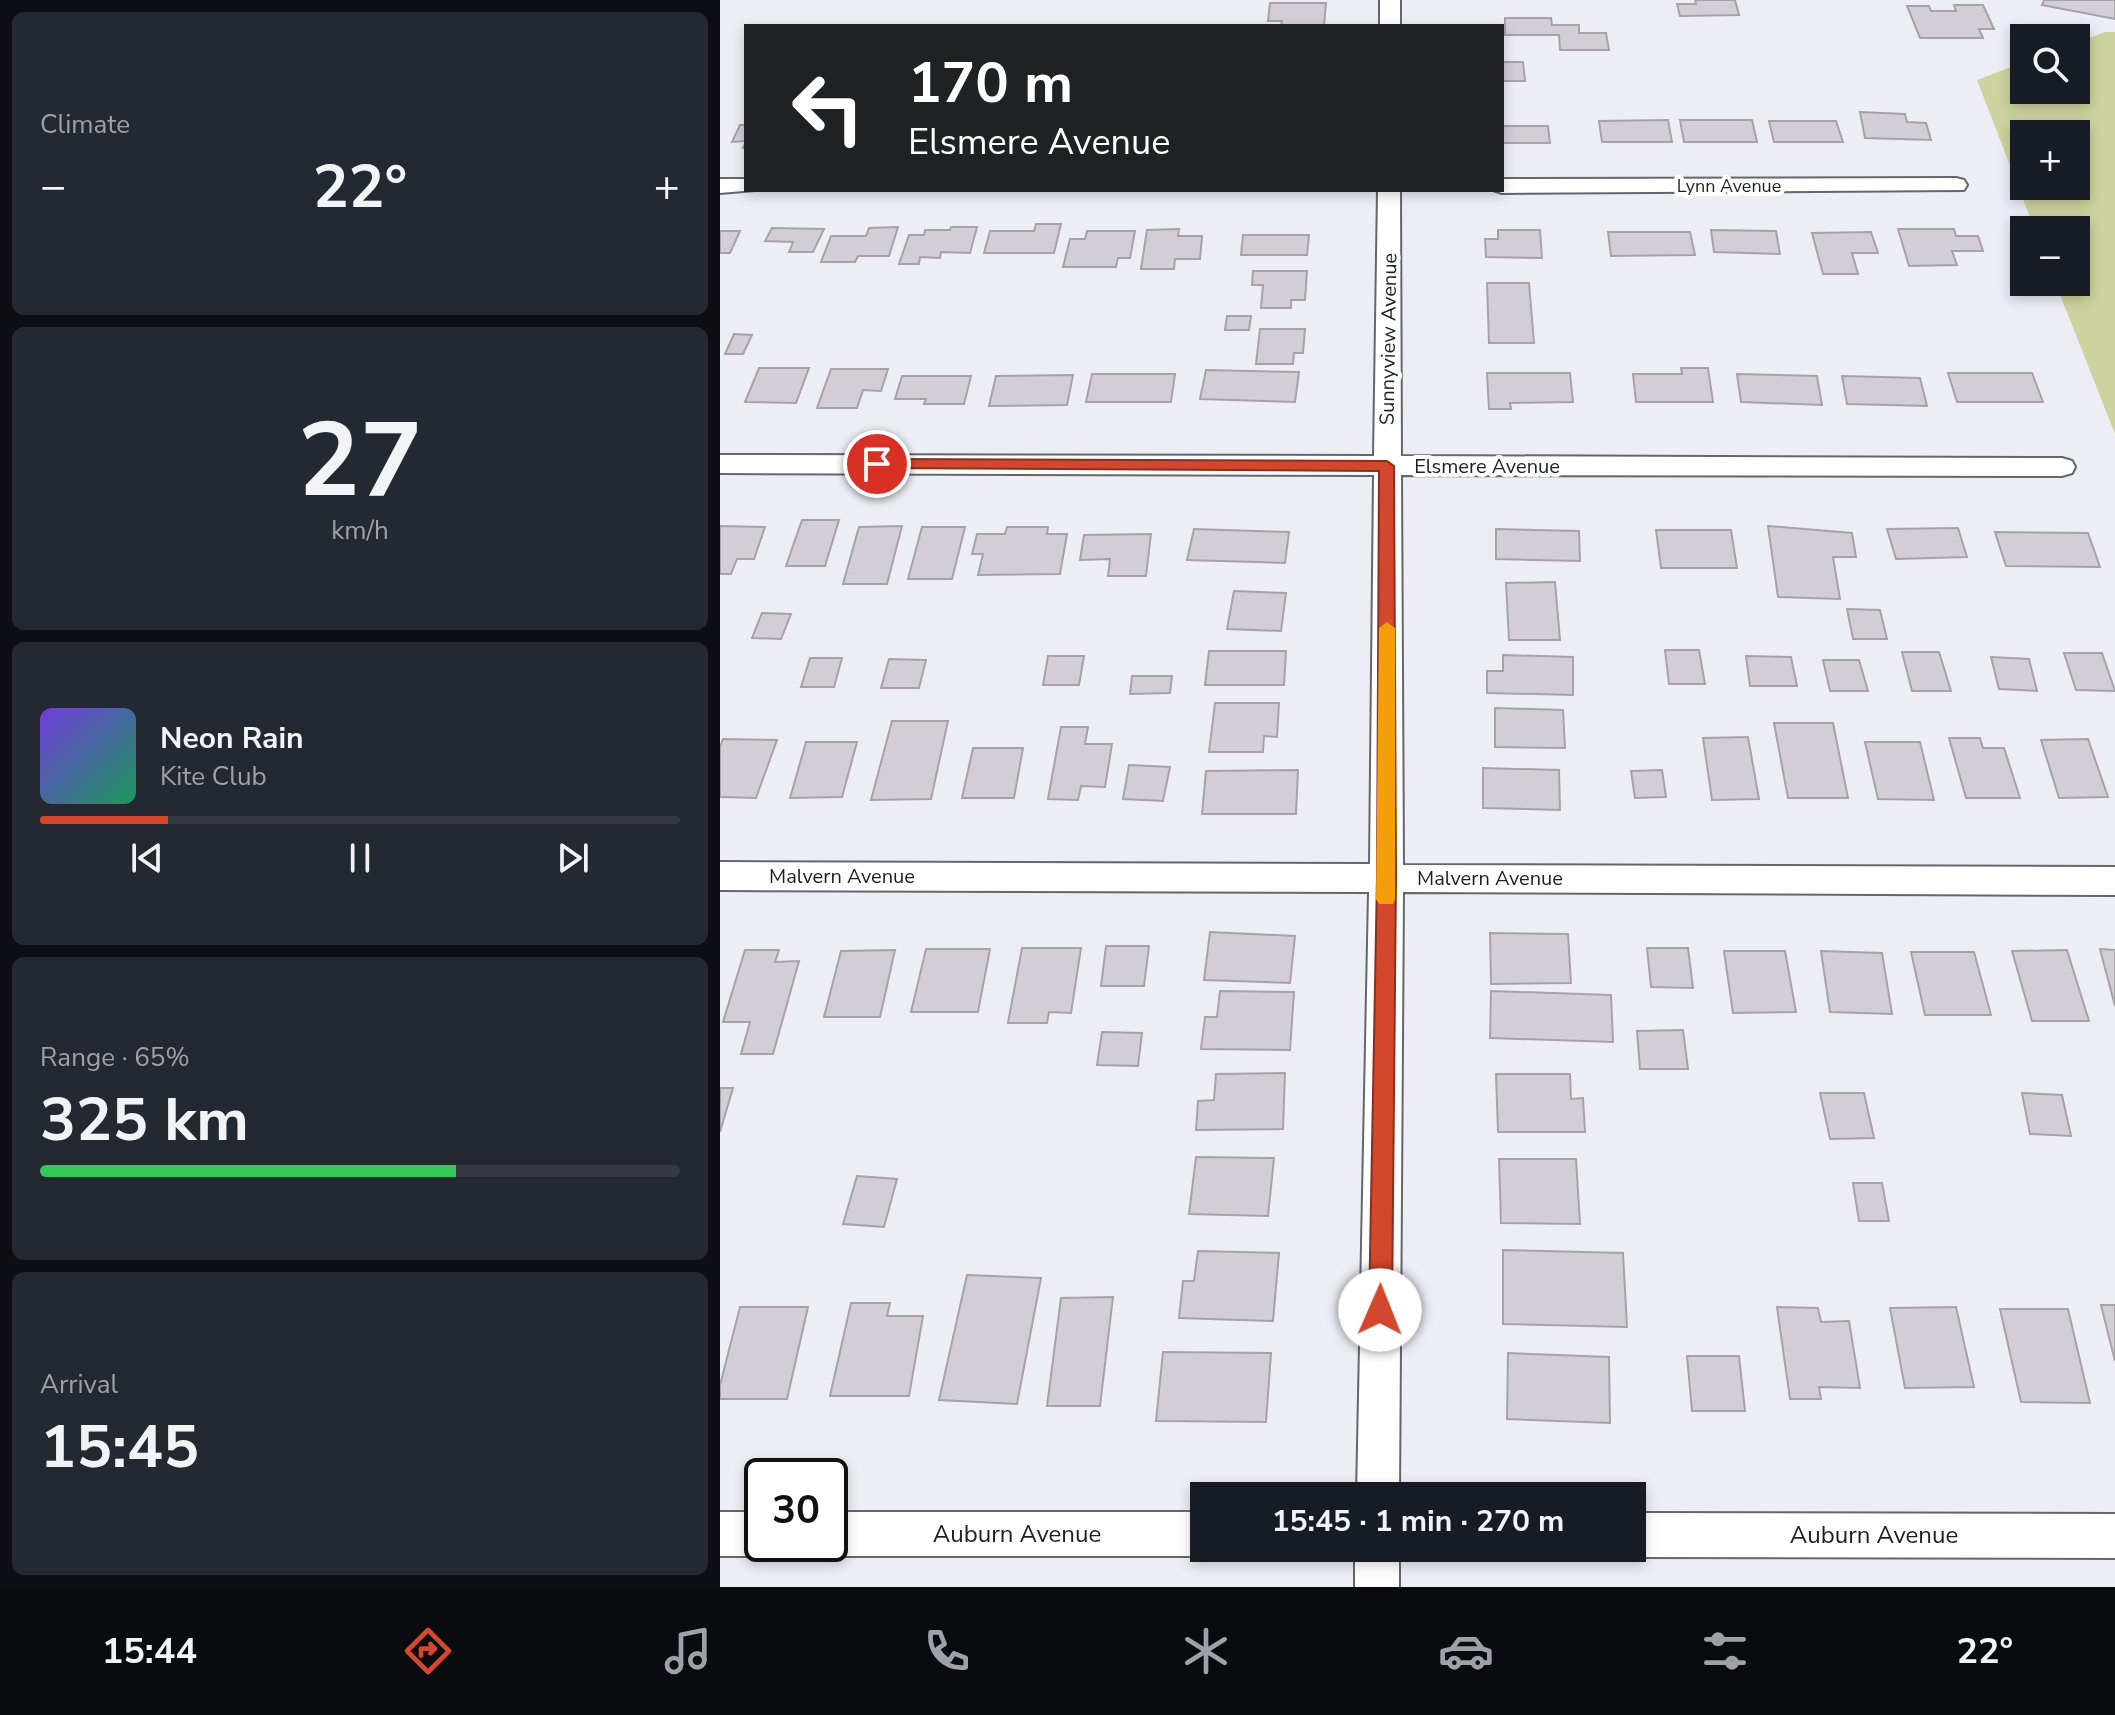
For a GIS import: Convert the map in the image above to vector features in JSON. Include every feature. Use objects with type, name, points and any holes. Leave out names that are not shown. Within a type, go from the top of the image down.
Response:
[{"type":"street","points":[[1390,0],[1390,24]]},
{"type":"street","name":"Lynn Avenue","points":[[1504,186],[1956,185]]},
{"type":"street","points":[[720,186],[744,186]]},
{"type":"street","name":"Sunnyview Avenue","points":[[1378,1482],[1386,877],[1389,192]]},
{"type":"street","name":"Elsmere Avenue","points":[[720,464],[2062,467]]},
{"type":"street","name":"Malvern Avenue","points":[[720,876],[2115,881]]},
{"type":"street","points":[[720,1534],[744,1534]]},
{"type":"street","name":"Auburn Avenue","points":[[848,1534],[1190,1534]]},
{"type":"street","name":"Auburn Avenue","points":[[1646,1535],[2115,1536]]},
{"type":"street","points":[[1377,1562],[1377,1587]]},
{"type":"green space","points":[[2115,32],[2115,434],[2061,296],[2090,296],[2090,216],[2030,216],[2023,200],[2090,200],[2090,120],[2010,120],[2010,165],[1977,80],[2010,67],[2010,104],[2090,104],[2090,38]]},
{"type":"building","points":[[1695,0],[1735,0],[1739,15],[1680,16],[1677,4],[1696,4]]},
{"type":"building","points":[[2044,0],[2115,0],[2115,19],[2042,5]]},
{"type":"building","points":[[1270,3],[1326,3],[1324,24],[1268,21]]},
{"type":"building","points":[[1954,5],[1983,5],[1994,29],[1979,29],[1983,38],[1920,38],[1907,6],[1929,6],[1931,11],[1956,11]]},
{"type":"building","points":[[1505,18],[1551,18],[1552,25],[1579,25],[1579,33],[1606,33],[1609,50],[1560,50],[1559,35],[1505,35]]},
{"type":"building","points":[[1504,62],[1523,62],[1525,81],[1504,81]]},
{"type":"building","points":[[1860,112],[1905,114],[1907,122],[1926,123],[1931,140],[1865,138]]},
{"type":"building","points":[[1668,120],[1672,142],[1602,142],[1599,121]]},
{"type":"building","points":[[1680,120],[1752,120],[1757,142],[1684,142]]},
{"type":"building","points":[[1769,121],[1836,121],[1843,142],[1774,142]]},
{"type":"building","points":[[740,125],[744,125],[744,141],[732,142]]},
{"type":"building","points":[[1504,126],[1548,126],[1550,143],[1504,143]]},
{"type":"building","points":[[1036,224],[1061,224],[1054,253],[984,253],[990,231],[1034,231]]},
{"type":"building","points":[[898,227],[889,256],[858,256],[855,262],[821,262],[831,236],[866,236],[869,228]]},
{"type":"building","points":[[951,227],[977,227],[970,253],[941,252],[940,258],[920,257],[919,264],[899,264],[909,235],[924,235],[925,230],[950,230]]},
{"type":"building","points":[[772,228],[824,229],[813,252],[789,252],[793,242],[765,241]]},
{"type":"building","points":[[1179,229],[1178,236],[1202,236],[1200,259],[1175,259],[1174,269],[1141,269],[1147,230]]},
{"type":"building","points":[[1898,229],[1954,229],[1956,236],[1978,236],[1983,251],[1952,251],[1957,265],[1909,266]]},
{"type":"building","points":[[1498,230],[1540,230],[1542,258],[1486,257],[1485,239],[1498,239]]},
{"type":"building","points":[[1711,230],[1776,231],[1780,254],[1714,252]]},
{"type":"building","points":[[720,231],[740,231],[730,253],[720,253]]},
{"type":"building","points":[[1087,231],[1135,231],[1130,258],[1118,258],[1116,267],[1063,267],[1070,239],[1085,239]]},
{"type":"building","points":[[1608,232],[1690,232],[1695,255],[1611,256]]},
{"type":"building","points":[[1871,232],[1878,253],[1852,253],[1858,274],[1823,274],[1812,233]]},
{"type":"building","points":[[1243,235],[1309,235],[1307,255],[1241,255]]},
{"type":"building","points":[[1253,271],[1307,271],[1305,300],[1291,300],[1291,308],[1261,308],[1263,285],[1252,285]]},
{"type":"building","points":[[1487,283],[1529,283],[1534,343],[1489,343]]},
{"type":"building","points":[[1227,316],[1251,316],[1249,330],[1225,330]]},
{"type":"building","points":[[1260,329],[1305,329],[1303,353],[1294,353],[1293,364],[1256,364]]},
{"type":"building","points":[[734,334],[752,335],[743,354],[725,354]]},
{"type":"building","points":[[759,368],[809,368],[796,403],[745,402]]},
{"type":"building","points":[[1681,368],[1708,368],[1713,402],[1636,402],[1633,374],[1682,374]]},
{"type":"building","points":[[831,369],[888,369],[881,391],[863,390],[857,408],[817,408]]},
{"type":"building","points":[[1206,370],[1299,372],[1295,402],[1200,399]]},
{"type":"building","points":[[1487,373],[1570,373],[1573,402],[1510,403],[1511,409],[1489,409]]},
{"type":"building","points":[[1948,373],[2032,373],[2043,402],[1957,402]]},
{"type":"building","points":[[1092,374],[1175,374],[1171,402],[1086,402]]},
{"type":"building","points":[[1737,374],[1817,376],[1822,405],[1741,402]]},
{"type":"building","points":[[1073,375],[1067,405],[989,406],[996,376]]},
{"type":"building","points":[[902,376],[971,376],[964,404],[924,404],[926,399],[895,399]]},
{"type":"building","points":[[1842,376],[1920,378],[1927,406],[1847,404]]},
{"type":"building","points":[[802,520],[839,520],[825,566],[786,566]]},
{"type":"building","points":[[720,526],[765,527],[754,559],[737,559],[731,574],[720,574]]},
{"type":"building","points":[[902,526],[887,584],[843,584],[859,527]]},
{"type":"building","points":[[1768,526],[1852,533],[1856,557],[1833,557],[1840,599],[1778,597]]},
{"type":"building","points":[[922,527],[965,527],[952,579],[908,579]]},
{"type":"building","points":[[1007,527],[1048,527],[1047,534],[1067,534],[1060,574],[978,575],[983,554],[972,554],[977,534],[1005,534]]},
{"type":"building","points":[[1958,528],[1967,557],[1896,559],[1887,529]]},
{"type":"building","points":[[1194,529],[1289,532],[1285,563],[1187,560]]},
{"type":"building","points":[[1496,529],[1579,531],[1580,561],[1496,559]]},
{"type":"building","points":[[1656,530],[1731,530],[1737,568],[1661,568]]},
{"type":"building","points":[[1995,532],[2088,533],[2100,567],[2006,566]]},
{"type":"building","points":[[1151,534],[1146,576],[1108,576],[1110,559],[1080,560],[1084,535]]},
{"type":"building","points":[[1555,582],[1560,640],[1509,640],[1506,583]]},
{"type":"building","points":[[1234,591],[1286,593],[1281,631],[1227,629]]},
{"type":"building","points":[[1847,609],[1880,610],[1887,639],[1853,639]]},
{"type":"building","points":[[762,613],[791,614],[781,639],[752,638]]},
{"type":"building","points":[[1665,650],[1699,650],[1705,684],[1669,684]]},
{"type":"building","points":[[1209,651],[1286,651],[1284,685],[1205,685]]},
{"type":"building","points":[[1902,652],[1939,652],[1951,691],[1912,691]]},
{"type":"building","points":[[2064,653],[2102,653],[2115,691],[2076,690]]},
{"type":"building","points":[[1503,655],[1573,657],[1573,695],[1487,693],[1487,671],[1503,671]]},
{"type":"building","points":[[1048,656],[1084,656],[1079,685],[1043,685]]},
{"type":"building","points":[[1746,656],[1791,657],[1797,686],[1750,686]]},
{"type":"building","points":[[1991,657],[2029,659],[2037,691],[1999,689]]},
{"type":"building","points":[[810,658],[842,658],[834,687],[801,687]]},
{"type":"building","points":[[889,659],[926,660],[919,688],[881,688]]},
{"type":"building","points":[[1823,660],[1859,660],[1868,691],[1830,691]]},
{"type":"building","points":[[1132,676],[1172,676],[1170,693],[1130,694]]},
{"type":"building","points":[[1215,703],[1279,703],[1277,737],[1264,736],[1263,752],[1209,752]]},
{"type":"building","points":[[1495,708],[1563,710],[1565,748],[1495,747]]},
{"type":"building","points":[[892,721],[948,721],[931,799],[871,800]]},
{"type":"building","points":[[1774,723],[1833,723],[1848,798],[1788,798]]},
{"type":"building","points":[[1061,727],[1088,727],[1085,744],[1112,744],[1105,787],[1081,786],[1078,800],[1048,799]]},
{"type":"building","points":[[1748,737],[1759,799],[1712,800],[1703,738]]},
{"type":"building","points":[[1949,738],[1980,738],[1983,748],[2004,748],[2020,798],[1966,798]]},
{"type":"building","points":[[723,739],[777,740],[756,798],[720,797],[720,747]]},
{"type":"building","points":[[2088,739],[2108,797],[2059,798],[2041,740]]},
{"type":"building","points":[[806,742],[857,742],[842,797],[790,798]]},
{"type":"building","points":[[1865,742],[1920,742],[1934,800],[1878,799]]},
{"type":"building","points":[[973,748],[1023,748],[1014,798],[962,798]]},
{"type":"building","points":[[1129,765],[1170,767],[1163,801],[1123,799]]},
{"type":"building","points":[[1483,768],[1559,770],[1560,810],[1483,808]]},
{"type":"building","points":[[1298,770],[1296,814],[1202,814],[1206,771]]},
{"type":"building","points":[[1662,770],[1666,797],[1635,798],[1631,771]]},
{"type":"building","points":[[1210,932],[1295,936],[1290,983],[1204,980]]},
{"type":"building","points":[[1490,933],[1568,934],[1571,983],[1491,984]]},
{"type":"building","points":[[1106,946],[1149,946],[1144,986],[1101,986]]},
{"type":"building","points":[[1022,948],[1081,948],[1071,1013],[1049,1012],[1047,1023],[1008,1023]]},
{"type":"building","points":[[1647,948],[1688,948],[1693,988],[1651,987]]},
{"type":"building","points":[[926,949],[990,949],[978,1012],[911,1012]]},
{"type":"building","points":[[2100,949],[2115,950],[2115,1006]]},
{"type":"building","points":[[745,950],[779,950],[775,962],[799,961],[773,1054],[741,1054],[750,1022],[723,1022]]},
{"type":"building","points":[[895,950],[880,1017],[824,1017],[841,951]]},
{"type":"building","points":[[2067,950],[2089,1021],[2032,1021],[2012,951]]},
{"type":"building","points":[[1724,951],[1785,951],[1796,1012],[1733,1013]]},
{"type":"building","points":[[1821,951],[1882,953],[1892,1014],[1830,1012]]},
{"type":"building","points":[[1911,952],[1974,952],[1991,1015],[1925,1015]]},
{"type":"building","points":[[1220,991],[1294,992],[1290,1050],[1201,1049],[1205,1017],[1217,1017]]},
{"type":"building","points":[[1491,991],[1611,995],[1613,1042],[1490,1038]]},
{"type":"building","points":[[1683,1030],[1688,1069],[1640,1069],[1637,1031]]},
{"type":"building","points":[[1102,1032],[1142,1033],[1138,1066],[1097,1065]]},
{"type":"building","points":[[1285,1073],[1283,1129],[1196,1130],[1198,1101],[1214,1100],[1216,1074]]},
{"type":"building","points":[[1496,1074],[1570,1074],[1571,1099],[1583,1098],[1585,1132],[1498,1132]]},
{"type":"building","points":[[720,1088],[733,1088],[720,1132]]},
{"type":"building","points":[[1820,1093],[1864,1093],[1874,1138],[1830,1139]]},
{"type":"building","points":[[2022,1093],[2062,1095],[2071,1136],[2030,1134]]},
{"type":"building","points":[[1196,1157],[1274,1158],[1268,1216],[1189,1214]]},
{"type":"building","points":[[1499,1159],[1576,1159],[1580,1224],[1501,1223]]},
{"type":"building","points":[[857,1176],[897,1179],[884,1227],[843,1224]]},
{"type":"building","points":[[1853,1183],[1882,1183],[1889,1221],[1859,1221]]},
{"type":"building","points":[[1503,1250],[1623,1253],[1627,1327],[1503,1324]]},
{"type":"building","points":[[1198,1251],[1279,1253],[1273,1321],[1179,1318],[1183,1281],[1194,1281]]},
{"type":"building","points":[[967,1275],[1041,1278],[1017,1404],[939,1400]]},
{"type":"building","points":[[1113,1297],[1100,1406],[1047,1406],[1061,1298]]},
{"type":"building","points":[[851,1303],[890,1303],[887,1316],[923,1316],[909,1396],[830,1396]]},
{"type":"building","points":[[2101,1305],[2115,1305],[2115,1361]]},
{"type":"building","points":[[740,1307],[808,1307],[787,1399],[720,1399],[720,1385]]},
{"type":"building","points":[[1777,1307],[1818,1308],[1821,1322],[1849,1321],[1860,1388],[1819,1387],[1821,1399],[1790,1399]]},
{"type":"building","points":[[1956,1307],[1974,1387],[1905,1388],[1890,1308]]},
{"type":"building","points":[[2000,1309],[2068,1309],[2090,1403],[2021,1402]]},
{"type":"building","points":[[1163,1352],[1271,1353],[1266,1422],[1156,1421]]},
{"type":"building","points":[[1508,1353],[1609,1357],[1610,1423],[1507,1419]]},
{"type":"building","points":[[1687,1356],[1739,1356],[1745,1411],[1692,1411]]},
{"type":"slow traffic","points":[[1386,899],[1387,628]]},
{"type":"route","points":[[877,464],[1387,466],[1386,877],[1380,1310]]}]
